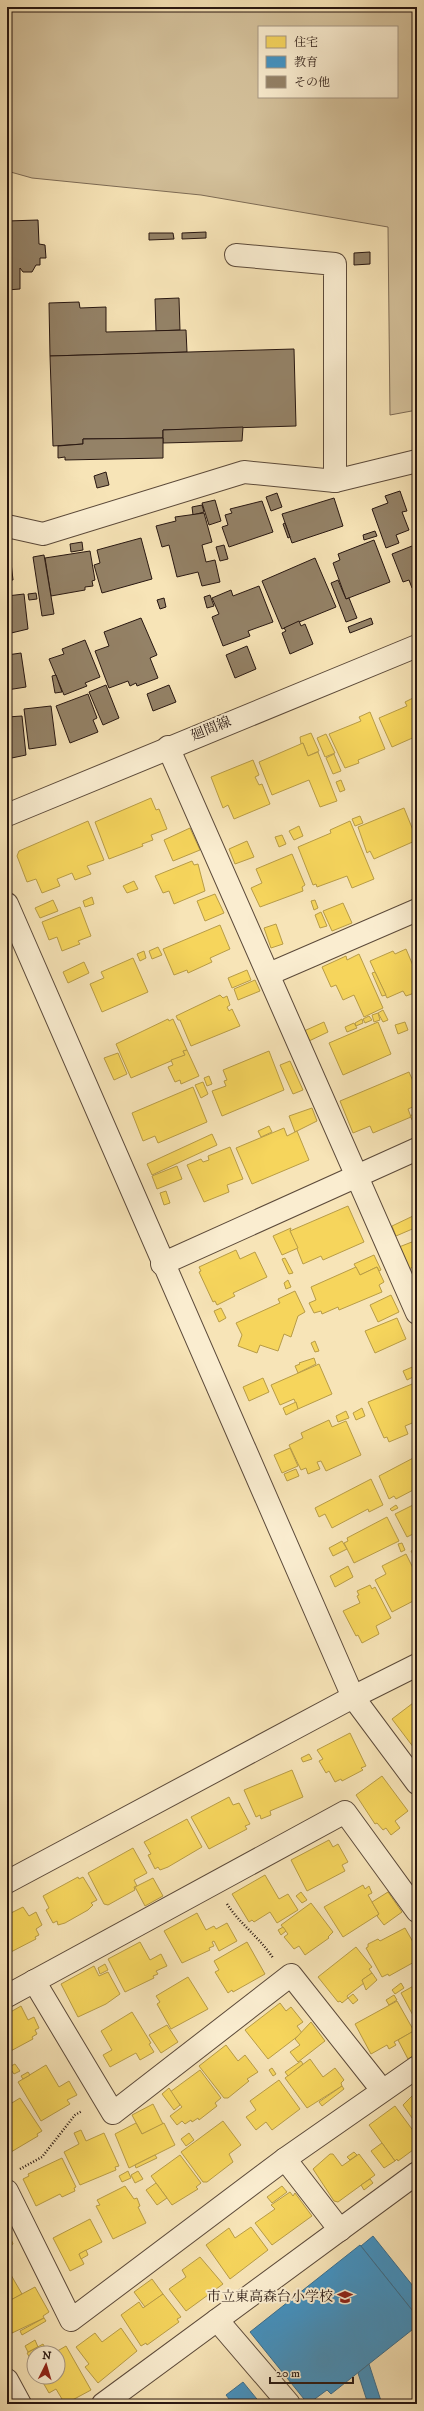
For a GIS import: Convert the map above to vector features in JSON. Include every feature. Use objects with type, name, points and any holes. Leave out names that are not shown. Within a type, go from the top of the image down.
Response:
[{"type":"street","points":[[236,255],[335,264],[335,481]]},
{"type":"street","points":[[7,526],[43,534],[244,472],[335,481],[417,462]]},
{"type":"street","name":"廻間線","points":[[7,815],[168,747],[417,646]]},
{"type":"street","points":[[168,747],[417,1313]]},
{"type":"street","points":[[7,904],[162,1264],[353,1697],[417,1783]]},
{"type":"street","points":[[269,974],[417,910]]},
{"type":"street","points":[[162,1264],[417,1149]]},
{"type":"street","points":[[7,1882],[353,1697],[417,1665]]},
{"type":"street","points":[[7,1996],[345,1812],[417,1911]]},
{"type":"street","points":[[34,1981],[112,2113],[291,1975],[382,2090]]},
{"type":"street","points":[[10,2182],[71,2320],[285,2159],[417,2067]]},
{"type":"street","points":[[285,2159],[340,2230]]},
{"type":"street","points":[[103,2404],[417,2173]]},
{"type":"street","points":[[217,2320],[289,2404]]},
{"type":"street","points":[[7,2380],[20,2404]]},
{"type":"path","points":[[214,1883],[236,1918],[268,1950],[286,1979]]},
{"type":"path","points":[[10,2182],[42,2157],[76,2115],[103,2098]]},
{"type":"shaded area","points":[[7,7],[417,7],[417,410],[390,415],[388,227],[201,195],[32,178],[7,171]]},
{"type":"building: 住宅","points":[[417,696],[417,736],[392,747],[379,718],[407,706],[405,702]]},
{"type":"building: 住宅","points":[[370,712],[385,749],[358,760],[359,763],[345,768],[329,734],[361,721],[359,717]]},
{"type":"building: 住宅","points":[[311,733],[319,751],[308,756],[303,743],[301,744],[300,737]]},
{"type":"building: 住宅","points":[[326,734],[335,753],[325,757],[317,738]]},
{"type":"building: 住宅","points":[[303,743],[308,756],[318,752],[337,801],[320,807],[309,780],[272,795],[259,762]]},
{"type":"building: 住宅","points":[[334,754],[341,771],[333,774],[326,758]]},
{"type":"building: 住宅","points":[[253,760],[259,775],[255,777],[259,785],[262,784],[270,804],[234,819],[228,805],[223,808],[211,777]]},
{"type":"building: 住宅","points":[[341,780],[345,790],[340,792],[336,782]]},
{"type":"building: 住宅","points":[[151,798],[156,810],[159,809],[167,829],[151,835],[153,840],[142,844],[143,846],[109,859],[95,822]]},
{"type":"building: 住宅","points":[[404,808],[417,840],[374,859],[370,851],[367,853],[358,827]]},
{"type":"building: 住宅","points":[[360,816],[363,823],[355,826],[352,819]]},
{"type":"building: 住宅","points":[[88,821],[104,860],[87,866],[91,874],[75,880],[72,873],[57,879],[60,886],[42,893],[36,879],[27,882],[17,856],[19,851]]},
{"type":"building: 住宅","points":[[350,821],[374,879],[352,888],[347,876],[317,887],[316,884],[313,885],[298,847],[331,833],[330,830]]},
{"type":"building: 住宅","points":[[299,826],[303,836],[294,840],[289,831]]},
{"type":"building: 住宅","points":[[190,828],[200,850],[173,861],[164,840]]},
{"type":"building: 住宅","points":[[282,835],[286,844],[279,847],[275,837]]},
{"type":"building: 住宅","points":[[247,841],[254,857],[235,864],[229,849]]},
{"type":"building: 住宅","points":[[292,854],[305,885],[302,887],[303,891],[260,907],[251,888],[262,883],[256,869]]},
{"type":"building: 住宅","points":[[192,861],[194,865],[198,864],[205,891],[174,904],[169,891],[163,893],[155,876]]},
{"type":"building: 住宅","points":[[134,881],[138,889],[127,893],[123,886]]},
{"type":"building: 住宅","points":[[215,894],[224,913],[205,921],[197,901]]},
{"type":"building: 住宅","points":[[92,897],[94,904],[85,907],[83,901]]},
{"type":"building: 住宅","points":[[53,900],[58,911],[40,918],[35,908]]},
{"type":"building: 住宅","points":[[315,900],[318,908],[314,910],[311,901]]},
{"type":"building: 住宅","points":[[343,903],[352,923],[332,931],[323,911]]},
{"type":"building: 住宅","points":[[80,907],[91,936],[78,941],[80,944],[62,951],[57,937],[49,940],[42,922]]},
{"type":"building: 住宅","points":[[321,912],[327,926],[320,928],[315,915]]},
{"type":"building: 住宅","points":[[276,924],[283,944],[271,948],[264,928]]},
{"type":"building: 住宅","points":[[220,925],[230,949],[210,958],[212,962],[188,973],[187,970],[174,975],[163,949]]},
{"type":"building: 住宅","points":[[158,947],[162,955],[152,959],[149,951]]},
{"type":"building: 住宅","points":[[406,949],[417,975],[417,992],[406,996],[403,991],[387,998],[370,961],[393,951],[395,954]]},
{"type":"building: 住宅","points":[[144,951],[146,958],[140,961],[137,954]]},
{"type":"building: 住宅","points":[[359,954],[383,1008],[364,1017],[354,995],[343,1000],[336,985],[331,987],[322,967],[346,956],[347,960]]},
{"type":"building: 住宅","points":[[133,958],[148,992],[102,1012],[90,984],[104,978],[101,972]]},
{"type":"building: 住宅","points":[[84,962],[89,973],[68,983],[63,972]]},
{"type":"building: 住宅","points":[[247,970],[251,980],[232,988],[228,978]]},
{"type":"building: 住宅","points":[[375,972],[386,995],[382,996],[372,973]]},
{"type":"building: 住宅","points":[[255,980],[260,991],[238,1000],[234,989]]},
{"type":"building: 住宅","points":[[220,995],[223,998],[227,996],[230,1005],[227,1007],[229,1011],[232,1009],[240,1026],[191,1046],[180,1020],[178,1020],[176,1016]]},
{"type":"building: 住宅","points":[[383,1010],[388,1020],[383,1022],[378,1013]]},
{"type":"building: 住宅","points":[[378,1013],[380,1020],[374,1022],[372,1015]]},
{"type":"building: 住宅","points":[[369,1016],[372,1020],[365,1023],[363,1019]]},
{"type":"building: 住宅","points":[[168,1019],[169,1021],[173,1019],[187,1050],[183,1051],[185,1055],[131,1078],[116,1044]]},
{"type":"building: 住宅","points":[[362,1019],[363,1023],[356,1026],[355,1023]]},
{"type":"building: 住宅","points":[[324,1022],[328,1032],[309,1041],[304,1031]]},
{"type":"building: 住宅","points":[[378,1022],[391,1054],[343,1075],[329,1043]]},
{"type":"building: 住宅","points":[[405,1022],[408,1030],[398,1034],[395,1025]]},
{"type":"building: 住宅","points":[[354,1023],[357,1028],[347,1032],[345,1027]]},
{"type":"building: 住宅","points":[[187,1050],[199,1076],[181,1084],[180,1080],[175,1082],[168,1067],[173,1065],[171,1060],[185,1055],[183,1051]]},
{"type":"building: 住宅","points":[[417,1050],[417,1061],[413,1051]]},
{"type":"building: 住宅","points":[[269,1051],[284,1090],[222,1116],[212,1091],[226,1086],[224,1081],[227,1080],[223,1070]]},
{"type":"building: 住宅","points":[[118,1053],[127,1074],[114,1080],[104,1058]]},
{"type":"building: 住宅","points":[[290,1061],[303,1090],[293,1094],[280,1065]]},
{"type":"building: 住宅","points":[[409,1072],[417,1090],[417,1105],[408,1109],[411,1117],[373,1133],[370,1126],[353,1133],[340,1101]]},
{"type":"building: 住宅","points":[[209,1076],[212,1084],[207,1086],[204,1078]]},
{"type":"building: 住宅","points":[[203,1082],[208,1094],[201,1098],[195,1085]]},
{"type":"building: 住宅","points":[[193,1087],[207,1122],[158,1143],[155,1136],[143,1141],[132,1113]]},
{"type":"building: 住宅","points":[[312,1108],[317,1121],[295,1132],[289,1116]]},
{"type":"building: 住宅","points":[[417,1112],[417,1129],[410,1116]]},
{"type":"building: 住宅","points":[[269,1126],[272,1132],[261,1137],[258,1131]]},
{"type":"building: 住宅","points":[[284,1128],[287,1136],[297,1131],[309,1160],[252,1184],[236,1148]]},
{"type":"building: 住宅","points":[[212,1134],[217,1145],[152,1175],[147,1164]]},
{"type":"building: 住宅","points":[[230,1147],[243,1179],[227,1185],[229,1192],[204,1202],[187,1165],[201,1159],[203,1162],[209,1160],[208,1156]]},
{"type":"building: 住宅","points":[[177,1166],[182,1179],[157,1189],[152,1176]]},
{"type":"building: 住宅","points":[[166,1191],[170,1203],[164,1205],[160,1193]]},
{"type":"building: 住宅","points":[[348,1206],[364,1242],[323,1260],[321,1256],[303,1264],[290,1231]]},
{"type":"building: 住宅","points":[[413,1216],[417,1227],[396,1236],[392,1226]]},
{"type":"building: 住宅","points":[[291,1228],[290,1231],[298,1248],[282,1255],[273,1236]]},
{"type":"building: 住宅","points":[[417,1240],[417,1265],[409,1269],[399,1247]]},
{"type":"building: 住宅","points":[[236,1250],[240,1259],[255,1252],[267,1277],[233,1293],[235,1296],[217,1305],[215,1301],[213,1302],[199,1272],[201,1271],[199,1267]]},
{"type":"building: 住宅","points":[[374,1255],[381,1270],[379,1271],[377,1267],[360,1275],[354,1264]]},
{"type":"building: 住宅","points":[[285,1258],[293,1273],[289,1274],[282,1259]]},
{"type":"building: 住宅","points":[[356,1267],[360,1275],[377,1267],[384,1282],[379,1285],[382,1292],[339,1310],[338,1307],[322,1314],[321,1311],[314,1313],[309,1303],[316,1300],[311,1287]]},
{"type":"building: 住宅","points":[[288,1280],[291,1287],[286,1289],[284,1283]]},
{"type":"building: 住宅","points":[[295,1291],[305,1312],[298,1316],[291,1337],[284,1334],[278,1351],[260,1345],[257,1353],[238,1346],[242,1335],[236,1323],[280,1303],[278,1299]]},
{"type":"building: 住宅","points":[[391,1295],[399,1312],[378,1322],[370,1305]]},
{"type":"building: 住宅","points":[[221,1308],[226,1318],[219,1322],[214,1311]]},
{"type":"building: 住宅","points":[[397,1318],[406,1339],[375,1353],[365,1331]]},
{"type":"building: 住宅","points":[[315,1341],[319,1351],[315,1352],[311,1343]]},
{"type":"building: 住宅","points":[[314,1358],[316,1364],[298,1373],[295,1366],[300,1364],[299,1363]]},
{"type":"building: 住宅","points":[[319,1364],[332,1394],[298,1409],[294,1399],[280,1405],[271,1385]]},
{"type":"building: 住宅","points":[[417,1365],[417,1375],[407,1380],[403,1371]]},
{"type":"building: 住宅","points":[[263,1378],[269,1392],[249,1401],[243,1387]]},
{"type":"building: 住宅","points":[[417,1382],[417,1421],[405,1426],[408,1434],[389,1442],[387,1437],[384,1438],[368,1402]]},
{"type":"building: 住宅","points":[[296,1402],[298,1409],[286,1415],[283,1408]]},
{"type":"building: 住宅","points":[[362,1408],[365,1416],[356,1420],[353,1413]]},
{"type":"building: 住宅","points":[[346,1411],[349,1418],[338,1422],[336,1416]]},
{"type":"building: 住宅","points":[[329,1420],[332,1427],[346,1421],[361,1455],[326,1471],[321,1461],[317,1462],[320,1469],[308,1474],[306,1468],[301,1470],[289,1445],[303,1438],[301,1433]]},
{"type":"building: 住宅","points":[[290,1448],[298,1466],[282,1473],[274,1455]]},
{"type":"building: 住宅","points":[[417,1456],[417,1488],[396,1499],[394,1496],[389,1499],[379,1476]]},
{"type":"building: 住宅","points":[[296,1469],[299,1476],[287,1481],[284,1474]]},
{"type":"building: 住宅","points":[[371,1479],[383,1505],[369,1512],[368,1509],[332,1528],[325,1514],[319,1517],[315,1508]]},
{"type":"building: 住宅","points":[[417,1503],[417,1532],[407,1537],[395,1514]]},
{"type":"building: 住宅","points":[[396,1505],[398,1508],[392,1511],[390,1509]]},
{"type":"building: 住宅","points":[[387,1517],[399,1541],[354,1563],[344,1543],[348,1541],[347,1538]]},
{"type":"building: 住宅","points":[[342,1541],[347,1549],[333,1556],[329,1548]]},
{"type":"building: 住宅","points":[[402,1543],[405,1550],[401,1552],[398,1544]]},
{"type":"building: 住宅","points":[[417,1548],[417,1562],[411,1551]]},
{"type":"building: 住宅","points":[[406,1554],[417,1576],[417,1599],[392,1612],[375,1580],[386,1574],[382,1566]]},
{"type":"building: 住宅","points":[[348,1566],[353,1577],[335,1587],[330,1576]]},
{"type":"building: 住宅","points":[[370,1585],[372,1589],[375,1587],[391,1618],[376,1626],[379,1634],[362,1643],[358,1635],[356,1636],[343,1611],[360,1603],[357,1596],[359,1595],[357,1591]]},
{"type":"building: 住宅","points":[[417,1700],[417,1752],[392,1719]]},
{"type":"building: 住宅","points":[[350,1733],[366,1766],[361,1768],[363,1770],[342,1781],[341,1779],[335,1782],[329,1771],[326,1773],[319,1761],[323,1759],[317,1750]]},
{"type":"building: 住宅","points":[[309,1754],[312,1759],[303,1762],[301,1758]]},
{"type":"building: 住宅","points":[[292,1770],[303,1797],[270,1811],[271,1815],[261,1819],[260,1815],[256,1817],[244,1790]]},
{"type":"building: 住宅","points":[[382,1776],[408,1811],[395,1821],[400,1828],[391,1835],[386,1828],[383,1830],[377,1823],[375,1824],[356,1795]]},
{"type":"building: 住宅","points":[[229,1797],[233,1805],[239,1803],[250,1824],[245,1826],[247,1829],[209,1849],[191,1817]]},
{"type":"building: 住宅","points":[[187,1819],[202,1847],[168,1867],[160,1870],[158,1867],[155,1869],[148,1855],[151,1854],[144,1842]]},
{"type":"building: 住宅","points":[[329,1840],[333,1847],[338,1844],[348,1862],[342,1865],[345,1871],[307,1891],[291,1860]]},
{"type":"building: 住宅","points":[[133,1848],[147,1873],[134,1880],[137,1886],[134,1887],[135,1890],[108,1905],[104,1904],[88,1873]]},
{"type":"building: 住宅","points":[[265,1875],[279,1899],[288,1894],[298,1910],[277,1923],[270,1912],[254,1922],[252,1920],[249,1922],[232,1894]]},
{"type":"building: 住宅","points":[[78,1877],[79,1879],[83,1877],[97,1900],[91,1903],[93,1905],[88,1910],[65,1923],[58,1925],[57,1921],[53,1923],[46,1910],[49,1908],[43,1896]]},
{"type":"building: 住宅","points":[[153,1878],[163,1896],[145,1906],[135,1887]]},
{"type":"building: 住宅","points":[[363,1885],[365,1889],[369,1886],[372,1893],[368,1895],[379,1914],[343,1937],[324,1907]]},
{"type":"building: 住宅","points":[[301,1892],[307,1900],[302,1903],[296,1896]]},
{"type":"building: 住宅","points":[[388,1892],[402,1912],[384,1925],[377,1916],[379,1914],[372,1902]]},
{"type":"building: 住宅","points":[[311,1903],[333,1932],[328,1937],[329,1938],[305,1955],[299,1946],[294,1949],[284,1937],[288,1934],[281,1925]]},
{"type":"building: 住宅","points":[[23,1907],[29,1916],[36,1912],[42,1925],[36,1929],[39,1935],[35,1937],[36,1939],[7,1954],[7,1915]]},
{"type":"building: 住宅","points":[[197,1913],[206,1930],[214,1926],[216,1929],[227,1923],[237,1941],[219,1951],[214,1941],[212,1942],[214,1946],[209,1948],[210,1950],[182,1963],[164,1931]]},
{"type":"building: 住宅","points":[[283,1927],[286,1931],[281,1935],[278,1930]]},
{"type":"building: 住宅","points":[[405,1928],[417,1949],[416,1961],[389,1976],[388,1974],[382,1977],[366,1948],[368,1947],[368,1944],[378,1939],[380,1941]]},
{"type":"building: 住宅","points":[[140,1942],[150,1960],[161,1954],[167,1966],[156,1971],[158,1974],[153,1976],[154,1978],[125,1992],[108,1959]]},
{"type":"building: 住宅","points":[[247,1942],[265,1974],[233,1992],[232,1990],[228,1993],[215,1972],[219,1970],[214,1961]]},
{"type":"building: 住宅","points":[[356,1947],[372,1967],[369,1969],[372,1973],[362,1980],[364,1983],[347,1996],[348,1998],[342,2003],[340,2001],[338,2002],[318,1977]]},
{"type":"building: 住宅","points":[[105,1964],[108,1970],[100,1974],[98,1968]]},
{"type":"building: 住宅","points":[[94,1966],[99,1976],[108,1972],[120,1994],[106,2004],[78,2017],[61,1984]]},
{"type":"building: 住宅","points":[[372,1973],[377,1980],[366,1990],[362,1980]]},
{"type":"building: 住宅","points":[[188,1977],[208,2009],[171,2029],[157,2004],[160,2002],[156,1996]]},
{"type":"building: 住宅","points":[[401,1983],[404,1988],[395,1994],[392,1990]]},
{"type":"building: 住宅","points":[[417,1984],[417,2021],[416,2021],[401,1993]]},
{"type":"building: 住宅","points":[[353,1994],[358,2000],[353,2004],[348,1998]]},
{"type":"building: 住宅","points":[[394,1995],[397,2000],[389,2005],[386,2000]]},
{"type":"building: 住宅","points":[[397,2001],[414,2031],[394,2042],[396,2045],[389,2049],[387,2045],[371,2054],[355,2024]]},
{"type":"building: 住宅","points":[[280,2003],[286,2011],[291,2007],[303,2022],[297,2026],[302,2033],[268,2059],[245,2030]]},
{"type":"building: 住宅","points":[[21,2006],[28,2020],[34,2017],[39,2028],[35,2030],[37,2034],[32,2037],[33,2039],[7,2053],[7,2014]]},
{"type":"building: 住宅","points":[[132,2012],[151,2043],[149,2044],[154,2052],[140,2060],[136,2053],[110,2067],[103,2055],[112,2050],[101,2031]]},
{"type":"building: 住宅","points":[[311,2022],[325,2041],[298,2062],[290,2052],[300,2045],[295,2039]]},
{"type":"building: 住宅","points":[[167,2025],[178,2042],[161,2053],[149,2035]]},
{"type":"building: 住宅","points":[[417,2029],[417,2054],[408,2059],[398,2040]]},
{"type":"building: 住宅","points":[[226,2045],[238,2061],[245,2055],[258,2072],[247,2079],[249,2081],[228,2098],[224,2098],[199,2066]]},
{"type":"building: 住宅","points":[[310,2059],[323,2077],[335,2068],[344,2080],[341,2083],[342,2086],[307,2108],[285,2078]]},
{"type":"building: 住宅","points":[[301,2061],[303,2064],[288,2076],[285,2072]]},
{"type":"building: 住宅","points":[[15,2064],[20,2071],[14,2074],[9,2067]]},
{"type":"building: 住宅","points":[[46,2065],[59,2087],[69,2081],[77,2095],[67,2100],[70,2104],[41,2121],[18,2082]]},
{"type":"building: 住宅","points":[[272,2068],[276,2074],[273,2076],[269,2070]]},
{"type":"building: 住宅","points":[[200,2070],[221,2098],[215,2103],[217,2106],[199,2120],[198,2118],[192,2122],[191,2120],[185,2124],[182,2121],[177,2125],[170,2116],[182,2107],[170,2092]]},
{"type":"building: 住宅","points":[[28,2072],[30,2075],[23,2079],[21,2076]]},
{"type":"building: 住宅","points":[[279,2080],[300,2109],[272,2130],[266,2122],[256,2130],[246,2117],[256,2110],[250,2101]]},
{"type":"building: 住宅","points":[[342,2086],[344,2089],[322,2106],[319,2102]]},
{"type":"building: 住宅","points":[[169,2088],[180,2105],[174,2110],[162,2094]]},
{"type":"building: 住宅","points":[[415,2093],[417,2094],[417,2125],[403,2105]]},
{"type":"building: 住宅","points":[[20,2098],[42,2131],[37,2134],[38,2136],[7,2153],[7,2106]]},
{"type":"building: 住宅","points":[[153,2104],[163,2124],[142,2134],[132,2115]]},
{"type":"building: 住宅","points":[[395,2106],[417,2136],[417,2147],[398,2161],[397,2159],[395,2161],[369,2125]]},
{"type":"building: 住宅","points":[[223,2121],[241,2145],[229,2154],[233,2162],[207,2182],[203,2182],[181,2152]]},
{"type":"building: 住宅","points":[[136,2123],[142,2134],[164,2123],[175,2145],[129,2168],[115,2134]]},
{"type":"building: 住宅","points":[[81,2130],[86,2141],[104,2133],[119,2166],[115,2167],[116,2170],[80,2185],[64,2152],[79,2144],[74,2133]]},
{"type":"building: 住宅","points":[[189,2133],[194,2140],[186,2146],[181,2139]]},
{"type":"building: 住宅","points":[[382,2143],[395,2161],[384,2168],[371,2151]]},
{"type":"building: 住宅","points":[[354,2152],[357,2155],[350,2160],[347,2157]]},
{"type":"building: 住宅","points":[[330,2154],[333,2154],[342,2166],[359,2154],[375,2175],[338,2202],[334,2201],[313,2169]]},
{"type":"building: 住宅","points":[[155,2155],[157,2158],[136,2168],[135,2165]]},
{"type":"building: 住宅","points":[[180,2155],[201,2183],[196,2187],[198,2189],[172,2205],[151,2176]]},
{"type":"building: 住宅","points":[[62,2158],[76,2187],[74,2188],[75,2191],[62,2197],[60,2194],[36,2206],[23,2179],[29,2176],[28,2174]]},
{"type":"building: 住宅","points":[[128,2171],[131,2178],[122,2182],[119,2176]]},
{"type":"building: 住宅","points":[[138,2171],[143,2179],[135,2183],[131,2175]]},
{"type":"building: 住宅","points":[[370,2179],[373,2183],[364,2190],[361,2185]]},
{"type":"building: 住宅","points":[[156,2183],[167,2198],[157,2205],[146,2190]]},
{"type":"building: 住宅","points":[[125,2186],[134,2199],[137,2198],[140,2206],[138,2207],[146,2223],[113,2239],[96,2206],[100,2205],[97,2200]]},
{"type":"building: 住宅","points":[[282,2186],[287,2192],[272,2203],[267,2197]]},
{"type":"building: 住宅","points":[[290,2192],[293,2196],[295,2193],[312,2216],[272,2245],[255,2223],[275,2209],[271,2205]]},
{"type":"building: 住宅","points":[[90,2219],[102,2242],[79,2254],[84,2264],[70,2271],[53,2238]]},
{"type":"building: 住宅","points":[[251,2227],[268,2250],[230,2279],[206,2245],[229,2228],[235,2238]]},
{"type":"building: 住宅","points":[[7,2229],[13,2244],[7,2248]]},
{"type":"building: 住宅","points":[[86,2250],[88,2255],[81,2259],[79,2254]]},
{"type":"building: 住宅","points":[[200,2257],[223,2284],[186,2311],[169,2289],[186,2277],[182,2270]]},
{"type":"building: 住宅","points":[[11,2275],[22,2294],[7,2302],[7,2277]]},
{"type":"building: 住宅","points":[[152,2279],[163,2294],[145,2307],[134,2292]]},
{"type":"building: 住宅","points":[[35,2287],[49,2312],[43,2316],[44,2318],[12,2333],[7,2324],[7,2302]]},
{"type":"building: 住宅","points":[[163,2294],[181,2317],[177,2319],[179,2322],[147,2345],[146,2343],[141,2346],[121,2315],[139,2302],[143,2308]]},
{"type":"building: 住宅","points":[[44,2318],[46,2321],[22,2335],[20,2331]]},
{"type":"building: 住宅","points":[[121,2328],[137,2351],[98,2383],[85,2367],[89,2364],[76,2347],[95,2333],[102,2342]]},
{"type":"building: 住宅","points":[[35,2340],[37,2345],[27,2345]]},
{"type":"building: 住宅","points":[[66,2346],[91,2390],[65,2404],[56,2389],[49,2393],[44,2385],[66,2385]]},
{"type":"building: 教育","points":[[373,2236],[417,2291],[417,2319],[415,2316],[416,2315],[361,2246]]},
{"type":"building: 教育","points":[[360,2245],[416,2315],[417,2326],[331,2394],[327,2390],[308,2404],[250,2332]]},
{"type":"building: 教育","points":[[369,2364],[382,2404],[368,2404],[358,2373]]},
{"type":"building: 教育","points":[[243,2382],[261,2404],[233,2404],[226,2395]]},
{"type":"building: その他","points":[[7,215],[11,215],[11,221],[7,221]]},
{"type":"building: その他","points":[[38,220],[39,244],[45,245],[46,258],[40,258],[40,265],[36,265],[32,272],[23,272],[20,268],[20,289],[7,290],[7,221]]},
{"type":"building: その他","points":[[206,232],[206,238],[182,239],[182,233]]},
{"type":"building: その他","points":[[149,233],[173,233],[174,239],[149,240]]},
{"type":"building: その他","points":[[370,252],[370,264],[354,265],[354,253]]},
{"type":"building: その他","points":[[179,298],[180,330],[156,331],[155,299]]},
{"type":"building: その他","points":[[79,302],[80,308],[106,307],[106,332],[186,330],[187,352],[50,356],[49,303]]},
{"type":"building: その他","points":[[294,349],[296,426],[163,430],[163,438],[83,439],[83,444],[53,446],[50,356]]},
{"type":"building: その他","points":[[243,427],[242,441],[163,443],[163,430]]},
{"type":"building: その他","points":[[163,438],[163,458],[65,460],[65,457],[58,458],[58,446],[83,444],[83,439]]},
{"type":"building: その他","points":[[106,472],[109,485],[97,488],[94,476]]},
{"type":"building: その他","points":[[400,491],[407,511],[402,512],[409,530],[396,535],[399,543],[386,548],[372,509],[388,503],[385,496]]},
{"type":"building: その他","points":[[277,493],[282,507],[271,511],[266,497]]},
{"type":"building: その他","points":[[334,498],[343,526],[292,543],[282,514]]},
{"type":"building: その他","points":[[215,500],[221,521],[209,525],[202,503]]},
{"type":"building: その他","points":[[262,501],[273,532],[229,547],[222,527],[228,525],[225,515],[232,513],[230,509]]},
{"type":"building: その他","points":[[202,505],[204,512],[193,515],[192,507]]},
{"type":"building: その他","points":[[204,513],[212,542],[202,545],[206,562],[215,560],[220,582],[202,586],[198,572],[177,577],[169,545],[162,547],[156,526],[176,521],[175,517]]},
{"type":"building: その他","points":[[285,523],[290,537],[288,538],[283,524]]},
{"type":"building: その他","points":[[375,531],[377,536],[364,540],[363,535]]},
{"type":"building: その他","points":[[141,538],[152,579],[102,593],[94,565],[100,563],[97,550]]},
{"type":"building: その他","points":[[374,540],[390,582],[346,599],[333,563],[340,560],[338,554]]},
{"type":"building: その他","points":[[82,542],[83,550],[71,552],[70,544]]},
{"type":"building: その他","points":[[417,544],[417,586],[412,588],[409,580],[403,582],[392,554]]},
{"type":"building: その他","points":[[7,545],[9,545],[13,580],[7,580]]},
{"type":"building: その他","points":[[224,545],[228,559],[220,561],[216,547]]},
{"type":"building: その他","points":[[90,551],[95,580],[92,581],[93,586],[85,587],[85,590],[51,596],[45,558]]},
{"type":"building: その他","points":[[44,555],[54,614],[42,616],[33,557]]},
{"type":"building: その他","points":[[315,558],[336,607],[282,629],[262,581]]},
{"type":"building: その他","points":[[338,580],[346,599],[349,598],[357,618],[346,622],[331,583]]},
{"type":"building: その他","points":[[259,586],[273,622],[248,631],[250,636],[223,646],[212,617],[219,614],[212,598],[231,590],[233,596]]},
{"type":"building: その他","points":[[36,593],[37,599],[29,600],[28,594]]},
{"type":"building: その他","points":[[24,594],[28,629],[7,634],[7,596]]},
{"type":"building: その他","points":[[210,595],[214,606],[207,608],[204,597]]},
{"type":"building: その他","points":[[164,598],[166,607],[160,609],[157,600]]},
{"type":"building: その他","points":[[141,618],[157,655],[150,658],[158,678],[137,686],[136,683],[130,686],[128,681],[109,688],[95,651],[109,646],[104,632]]},
{"type":"building: その他","points":[[371,618],[373,624],[350,633],[348,627]]},
{"type":"building: その他","points":[[299,621],[301,626],[305,624],[313,644],[290,654],[282,633],[286,631],[284,628]]},
{"type":"building: その他","points":[[85,640],[100,677],[85,683],[87,686],[64,695],[49,659],[64,654],[62,649]]},
{"type":"building: その他","points":[[247,646],[256,669],[235,678],[226,655]]},
{"type":"building: その他","points":[[21,653],[26,687],[7,690],[7,655]]},
{"type":"building: その他","points":[[56,675],[62,692],[55,693],[52,676]]},
{"type":"building: その他","points":[[106,685],[119,718],[103,725],[89,692]]},
{"type":"building: その他","points":[[169,685],[176,702],[153,711],[147,694]]},
{"type":"building: その他","points":[[88,694],[97,718],[93,720],[98,732],[70,743],[56,706]]},
{"type":"building: その他","points":[[51,706],[56,745],[29,749],[24,709]]},
{"type":"building: その他","points":[[22,716],[26,755],[7,759],[7,717]]},
{"type":"place","name":"市立東高森台小学校","points":[[345,2297]]}]
